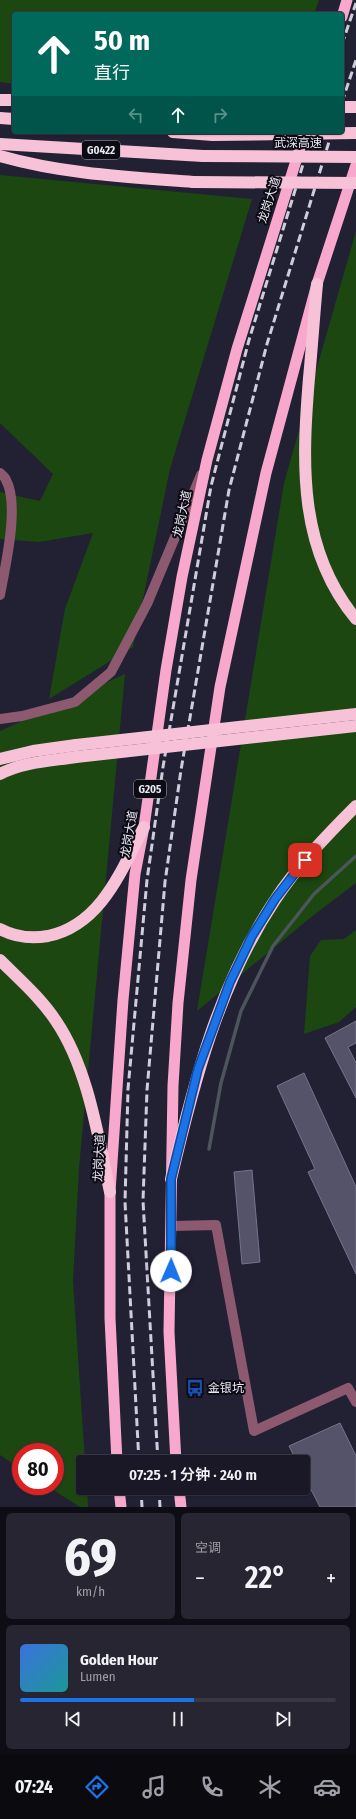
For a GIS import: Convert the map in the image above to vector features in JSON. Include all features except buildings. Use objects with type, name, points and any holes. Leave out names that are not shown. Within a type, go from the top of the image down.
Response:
[{"type":"highway","points":[[344,12],[348,0]]},
{"type":"highway","points":[[0,100],[12,100]]},
{"type":"highway","points":[[344,107],[356,107]]},
{"type":"highway","points":[[0,118],[12,119]]},
{"type":"highway","name":"武深高速","points":[[344,133],[356,133]]},
{"type":"highway","name":"武深高速","points":[[200,134],[284,134]]},
{"type":"highway","name":"龙岗大道","points":[[117,1455],[110,1318],[110,1192],[122,1000],[135,874],[144,827],[166,670],[182,577],[207,460],[239,341],[304,134]]},
{"type":"highway","name":"武深高速","points":[[0,144],[203,156],[356,157]]},
{"type":"highway","points":[[0,156],[30,164],[103,175],[193,182],[356,183]]},
{"type":"highway","points":[[176,1455],[169,1332],[172,1226],[171,1179],[173,1086],[178,1003],[191,880],[220,687],[266,473],[317,284],[356,165]]},
{"type":"highway","points":[[317,284],[304,449],[306,492],[314,539],[327,576],[342,602],[356,619]]},
{"type":"highway","points":[[0,774],[8,769],[76,751],[356,714]]},
{"type":"highway","points":[[0,759],[33,751],[76,751],[356,726]]},
{"type":"highway","points":[[171,1179],[198,1069],[230,982],[252,936],[275,899],[305,860],[356,806]]},
{"type":"highway","points":[[0,929],[20,937],[37,938],[54,934],[77,924],[103,902],[113,887],[144,827]]},
{"type":"highway","points":[[0,960],[42,1002],[66,1038],[85,1086],[110,1192]]},
{"type":"highway","points":[[120,1495],[121,1507]]},
{"type":"highway","points":[[180,1495],[181,1507]]},
{"type":"street","points":[[0,719],[22,716],[75,702],[111,672],[147,604],[207,460]]},
{"type":"street","points":[[0,473],[6,480],[13,505],[8,554],[0,595]]},
{"type":"street","points":[[172,1226],[216,1225],[254,1431],[348,1388],[356,1402]]},
{"type":"green space","points":[[0,0],[319,0],[315,12],[12,12],[12,84],[0,82]]},
{"type":"green space","points":[[0,175],[252,199],[170,469],[133,647],[49,699],[65,609],[93,533],[39,542],[0,539],[0,492],[40,501],[53,474],[0,423]]},
{"type":"green space","points":[[356,231],[356,883],[315,914],[197,1011],[284,483]]},
{"type":"green space","points":[[125,674],[79,1168],[73,1281],[85,1455],[76,1455],[76,1495],[87,1495],[88,1507],[80,1507],[61,1495],[64,1495],[64,1443],[12,1443],[12,1463],[0,1455],[0,731]]},
{"type":"green space","points":[[356,930],[356,1007],[339,1022],[304,1034],[310,956],[321,940],[344,939]]},
{"type":"waterway","points":[[209,1149],[221,1083],[241,1011],[273,946],[314,894],[356,856]]},
{"type":"railway","points":[[344,38],[356,3]]},
{"type":"railway","points":[[344,96],[356,60]]},
{"type":"railway","points":[[139,1455],[125,1202],[128,1089],[147,880],[163,767],[211,486],[249,340],[312,134]]},
{"type":"railway","points":[[158,1455],[143,1201],[147,1090],[165,882],[181,770],[229,490],[267,344],[331,134]]},
{"type":"railway","points":[[141,1495],[142,1507]]},
{"type":"railway","points":[[159,1495],[160,1507]]},
{"type":"place","name":"金银坑","points":[[195,1388]]},
{"type":"route","points":[[171,1271],[171,1179],[198,1069],[212,1026],[230,982],[252,936],[275,899],[305,860]]}]
